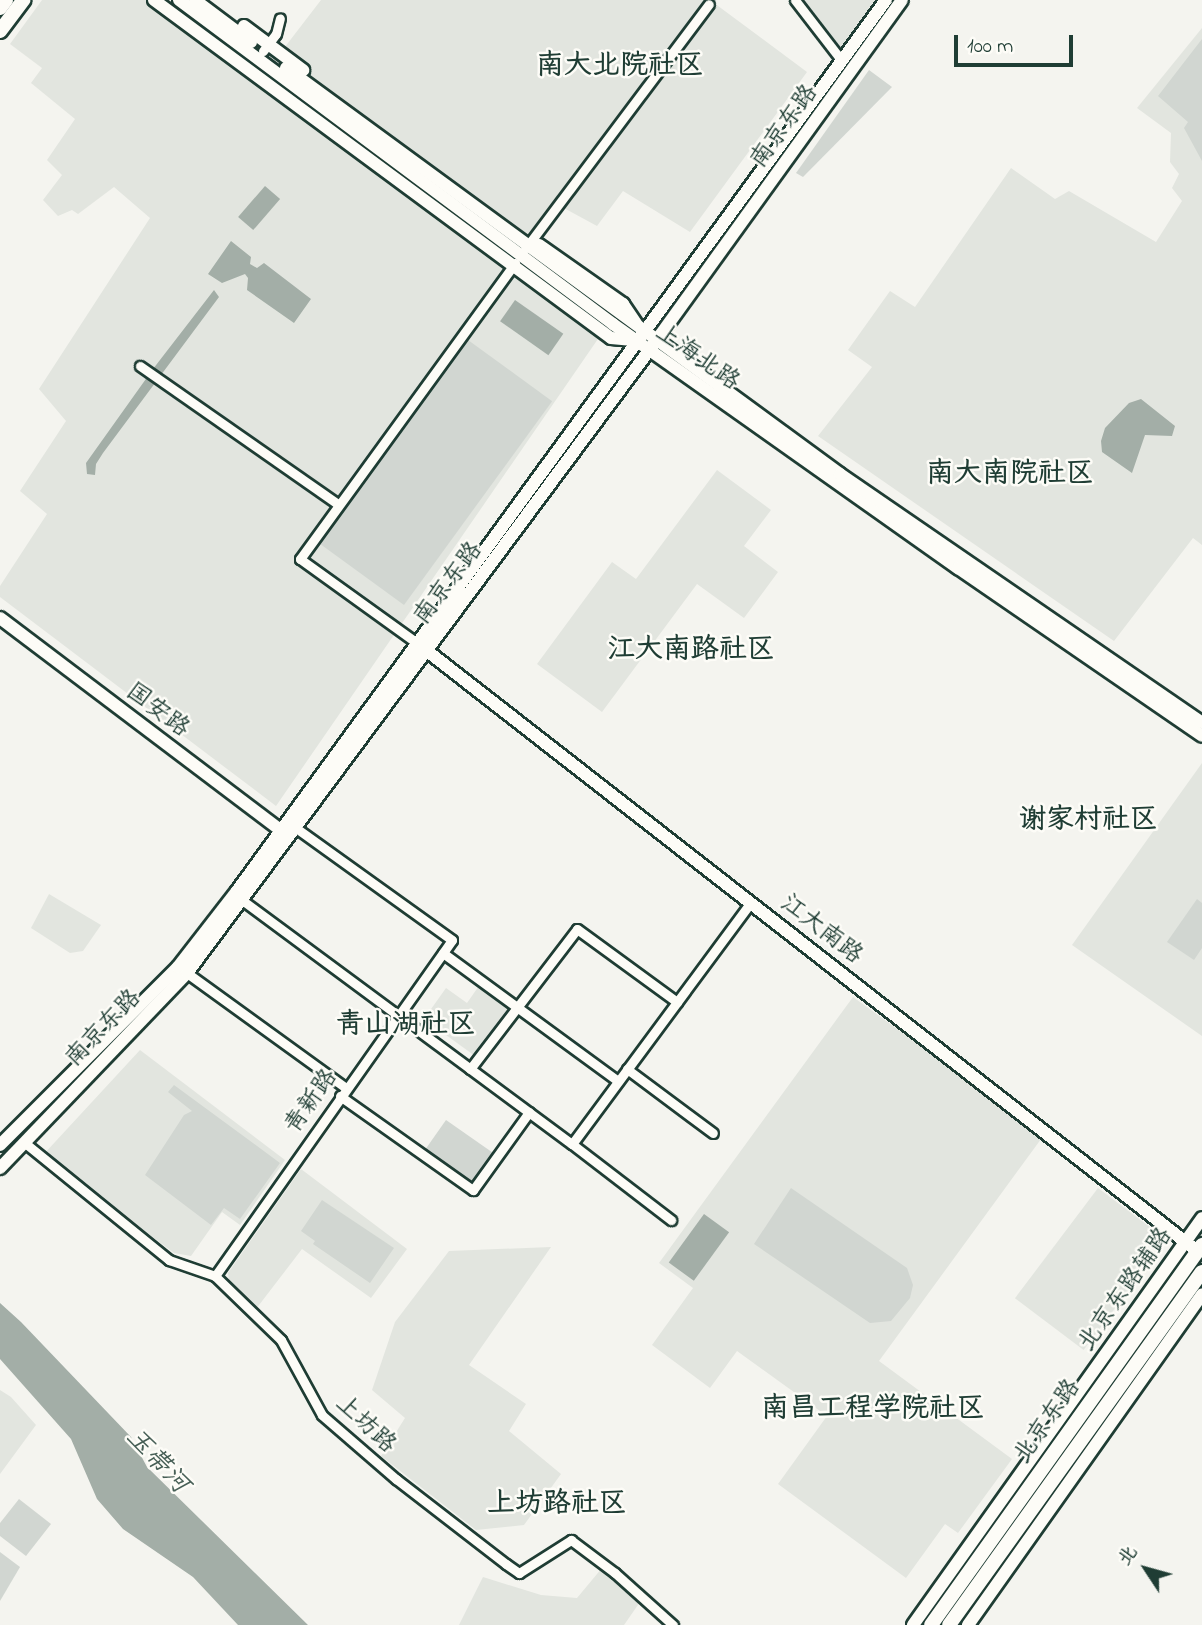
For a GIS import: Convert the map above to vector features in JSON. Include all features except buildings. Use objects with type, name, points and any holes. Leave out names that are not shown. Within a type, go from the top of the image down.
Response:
[{"type":"main road","points":[[0,8],[6,0]]},
{"type":"main road","points":[[0,31],[23,0]]},
{"type":"main road","points":[[154,0],[523,251],[611,338],[639,336]]},
{"type":"main road","name":"上海北路","points":[[180,0],[652,346],[1202,736]]},
{"type":"main road","name":"上海北路","points":[[195,0],[266,48],[523,251]]},
{"type":"main road","points":[[209,0],[266,48]]},
{"type":"main road","name":"南京东路","points":[[0,1145],[178,967],[288,829],[421,647],[639,336],[886,0]]},
{"type":"main road","name":"南京东路","points":[[421,647],[652,346],[902,0]]},
{"type":"main road","name":"上海北路","points":[[652,346],[1202,723]]},
{"type":"main road","name":"国安路","points":[[0,618],[288,829]]},
{"type":"main road","name":"江大南路","points":[[421,647],[1185,1242],[1200,1248]]},
{"type":"main road","name":"南京东路","points":[[0,1168],[187,973],[242,900],[288,829]]},
{"type":"main road","name":"北京东路辅路","points":[[913,1625],[1202,1218]]},
{"type":"main road","name":"北京东路","points":[[931,1625],[1200,1248]]},
{"type":"main road","name":"北京东路","points":[[949,1625],[1202,1272]]},
{"type":"main road","points":[[968,1625],[1202,1296]]},
{"type":"street","points":[[795,0],[842,61]]},
{"type":"street","points":[[421,647],[300,559],[523,251],[709,4]]},
{"type":"street","points":[[266,48],[276,34],[280,18]]},
{"type":"street","points":[[144,369],[338,504]]},
{"type":"street","points":[[288,829],[452,940],[443,953],[618,1081]]},
{"type":"street","points":[[242,900],[671,1220]]},
{"type":"street","points":[[572,1144],[751,902]]},
{"type":"street","points":[[470,1069],[577,929],[677,1002]]},
{"type":"street","name":"青新路","points":[[215,1276],[443,953]]},
{"type":"street","points":[[187,973],[474,1190],[528,1112]]},
{"type":"street","points":[[627,1069],[713,1133]]},
{"type":"street","name":"上坊路","points":[[24,1143],[169,1260],[215,1276],[281,1340],[322,1415],[396,1479],[495,1556],[519,1573],[571,1540],[615,1573],[673,1625]]},
{"type":"shaded area","points":[[42,0],[148,0],[258,82],[321,0],[710,0],[807,72],[690,232],[623,191],[597,226],[562,207],[514,275],[600,336],[276,806],[0,597],[0,586],[47,514],[20,491],[66,421],[39,389],[150,218],[114,187],[78,214],[72,210],[58,216],[43,200],[62,175],[47,160],[75,119],[31,83],[42,68],[10,44]]},
{"type":"shaded area","points":[[800,0],[875,0],[841,48]]},
{"type":"shaded area","points":[[1202,28],[1202,545],[1193,538],[1114,641],[818,436],[872,367],[848,350],[890,291],[915,307],[1011,168],[1055,199],[1069,191],[1156,242],[1182,201],[1172,188],[1179,174],[1170,162],[1171,133],[1137,108]]},
{"type":"shaded area","points":[[1202,39],[1202,161],[1184,128],[1188,122],[1158,96]]},
{"type":"shaded area","points":[[869,70],[892,87],[803,177],[796,173]]},
{"type":"shaded area","points":[[265,186],[280,199],[253,230],[238,217]]},
{"type":"shaded area","points":[[231,241],[251,257],[250,264],[257,268],[264,263],[311,299],[294,323],[247,290],[248,278],[245,274],[222,283],[208,274]]},
{"type":"shaded area","points":[[214,290],[219,297],[103,453],[96,464],[95,475],[87,474],[86,463]]},
{"type":"shaded area","points":[[515,300],[563,334],[548,355],[500,321]]},
{"type":"shaded area","points":[[468,340],[552,401],[404,605],[320,544]]},
{"type":"shaded area","points":[[1141,399],[1175,426],[1172,436],[1145,435],[1132,473],[1102,452],[1101,441],[1105,428],[1129,403]]},
{"type":"shaded area","points":[[717,470],[771,510],[744,546],[778,572],[744,618],[697,584],[602,712],[537,664],[612,562],[636,579]]},
{"type":"shaded area","points":[[1202,763],[1202,1036],[1072,945]]},
{"type":"shaded area","points":[[49,894],[101,925],[83,951],[70,953],[31,928]]},
{"type":"shaded area","points":[[1197,899],[1202,903],[1202,948],[1194,960],[1167,942]]},
{"type":"shaded area","points":[[481,983],[512,1004],[475,1056],[424,1019],[446,988],[467,1003]]},
{"type":"shaded area","points":[[853,997],[1044,1135],[879,1361],[1012,1459],[958,1533],[945,1524],[906,1578],[778,1484],[827,1416],[737,1351],[710,1388],[652,1345],[693,1288],[659,1263]]},
{"type":"shaded area","points":[[140,1050],[285,1160],[240,1225],[222,1212],[191,1256],[174,1253],[43,1155]]},
{"type":"shaded area","points":[[174,1085],[280,1163],[240,1219],[224,1208],[211,1225],[145,1175],[184,1115],[192,1111],[168,1092]]},
{"type":"shaded area","points":[[446,1120],[497,1156],[473,1189],[422,1154]]},
{"type":"shaded area","points":[[301,1169],[407,1249],[371,1298],[302,1249],[256,1309],[230,1288],[228,1273]]},
{"type":"shaded area","points":[[791,1188],[907,1268],[913,1285],[910,1298],[891,1321],[870,1323],[754,1244]]},
{"type":"shaded area","points":[[1098,1188],[1167,1240],[1084,1350],[1015,1298]]},
{"type":"shaded area","points":[[322,1200],[394,1248],[370,1283],[313,1244],[315,1241],[301,1231]]},
{"type":"shaded area","points":[[704,1214],[729,1232],[694,1281],[669,1263]]},
{"type":"shaded area","points":[[551,1247],[469,1365],[526,1404],[509,1431],[561,1474],[524,1525],[476,1530],[381,1456],[405,1418],[372,1390],[395,1322],[449,1251]]},
{"type":"shaded area","points":[[0,1303],[131,1437],[147,1467],[308,1625],[238,1625],[193,1577],[123,1529],[97,1499],[71,1439],[0,1359]]},
{"type":"shaded area","points":[[0,1390],[11,1397],[36,1425],[0,1474]]},
{"type":"shaded area","points":[[19,1499],[51,1524],[26,1556],[0,1536],[0,1523]]},
{"type":"shaded area","points":[[0,1552],[20,1567],[0,1601]]},
{"type":"shaded area","points":[[602,1568],[640,1602],[624,1625],[459,1625],[483,1577],[541,1595],[577,1598]]},
{"type":"district","name":"南大北院社区","points":[[620,67]]},
{"type":"district","name":"南大南院社区","points":[[1010,475]]},
{"type":"district","name":"江大南路社区","points":[[691,651]]},
{"type":"district","name":"谢家村社区","points":[[1088,821]]},
{"type":"district","name":"青山湖社区","points":[[406,1026]]},
{"type":"district","name":"南昌工程学院社区","points":[[873,1410]]},
{"type":"district","name":"上坊路社区","points":[[557,1505]]},
{"type":"water label","name":"玉带河","points":[[156,1462]]}]
